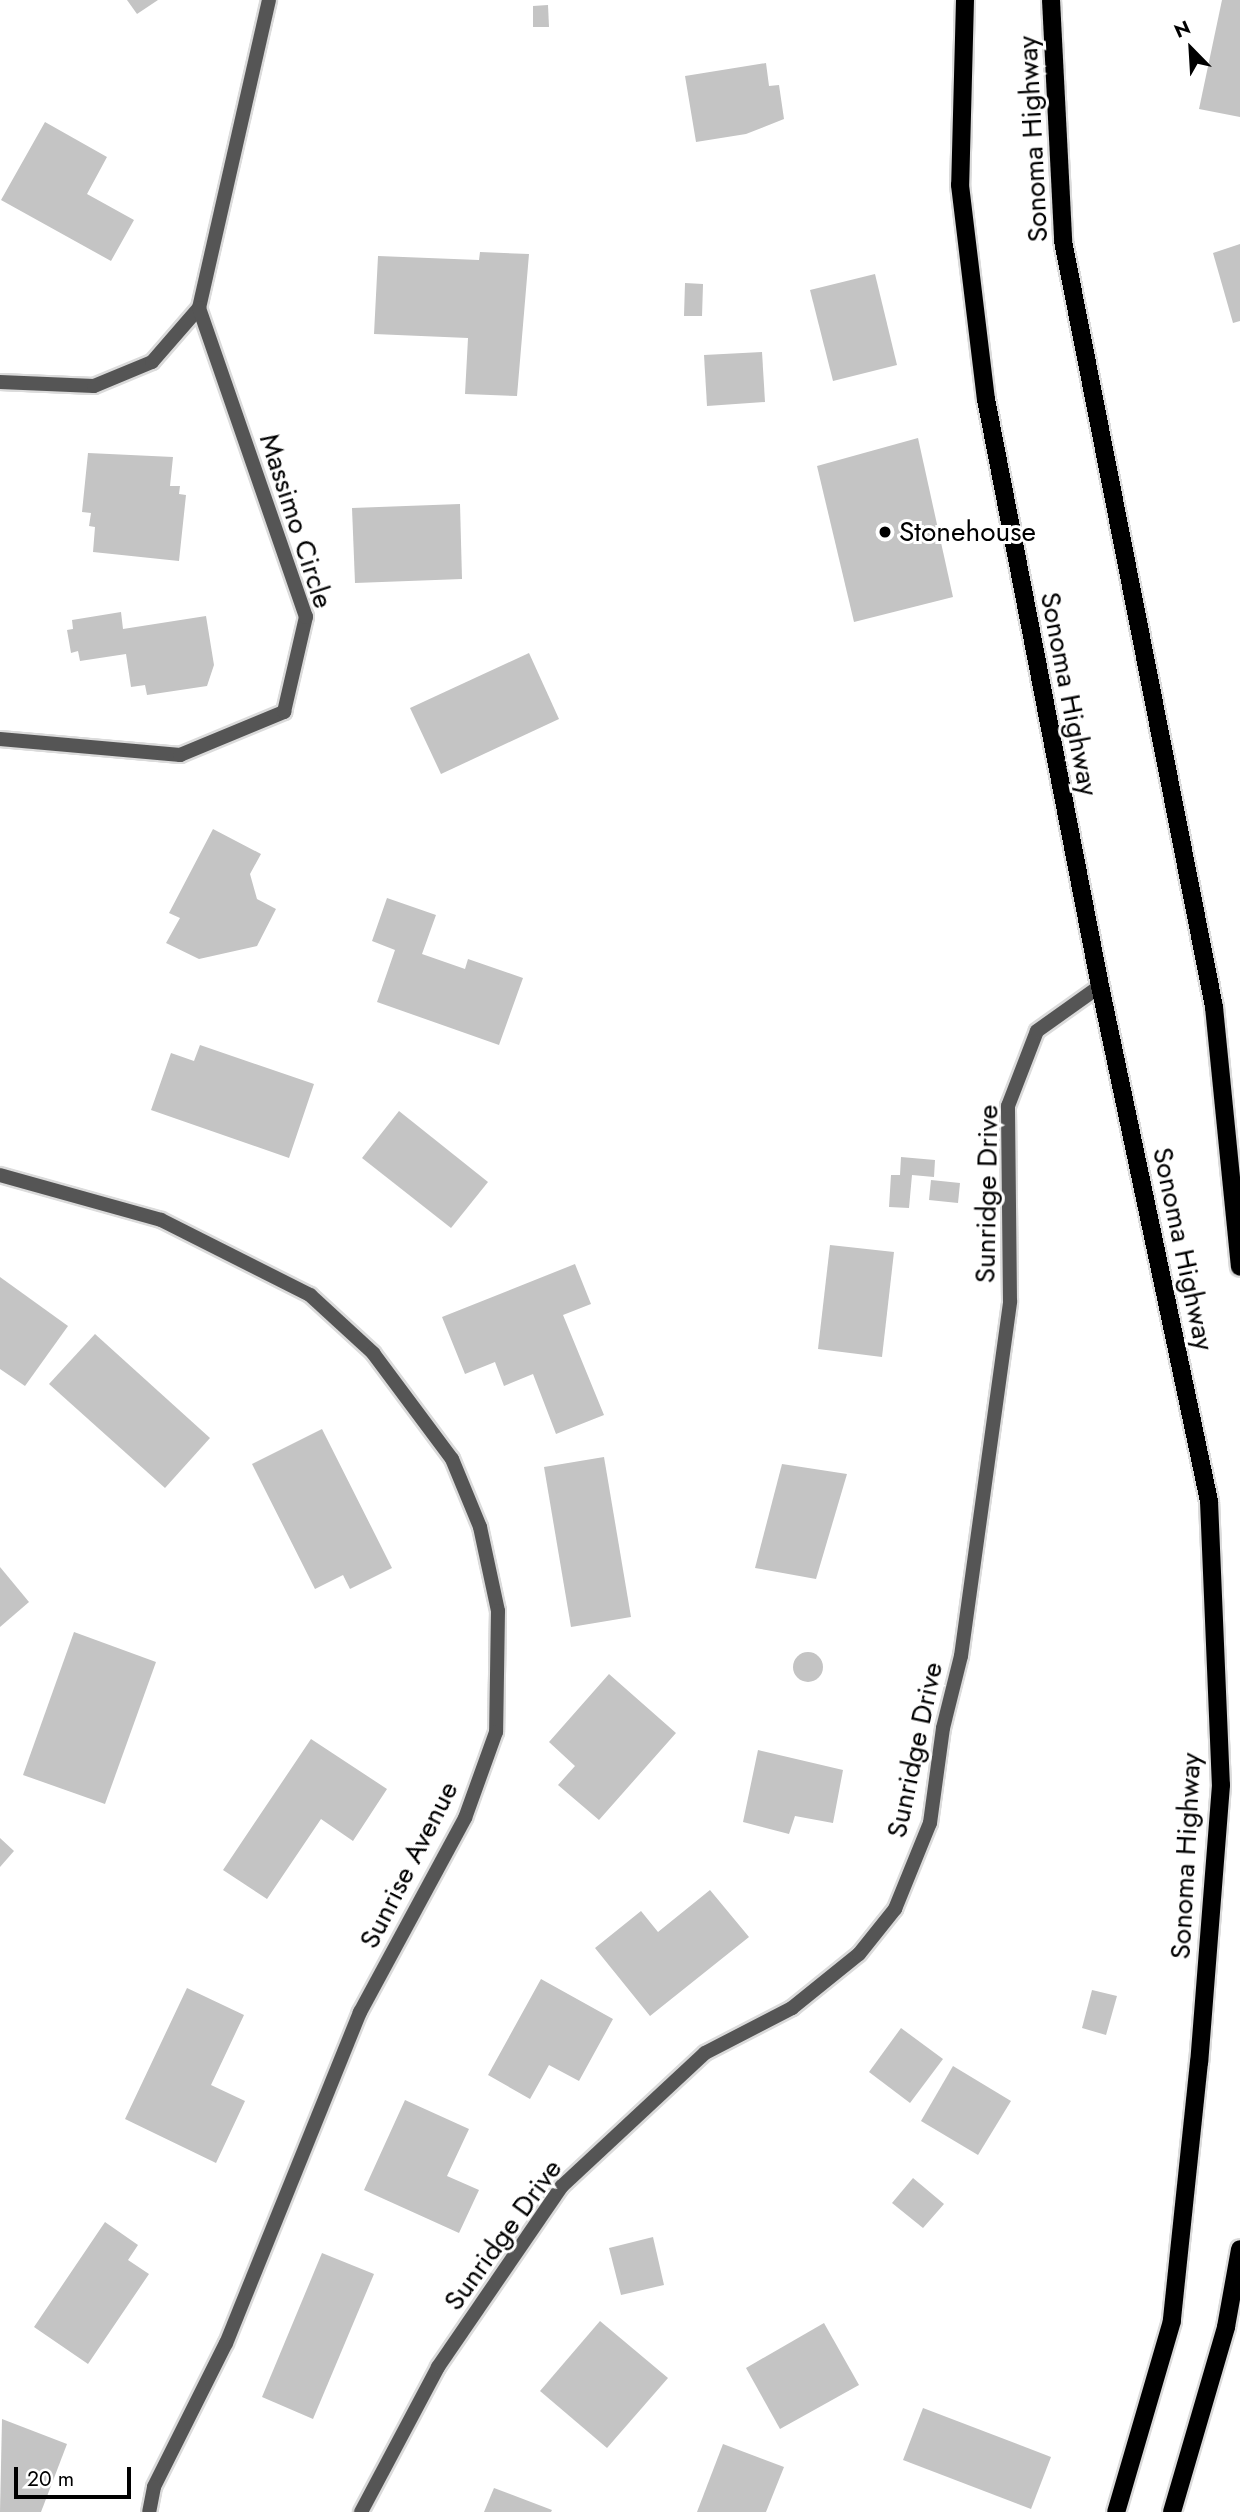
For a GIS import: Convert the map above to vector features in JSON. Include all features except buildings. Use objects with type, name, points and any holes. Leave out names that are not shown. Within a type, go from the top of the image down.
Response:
[{"type":"main road","name":"Sonoma Highway","points":[[965,0],[960,185],[986,399],[1100,986],[1209,1500],[1221,1785],[1172,2321],[1116,2512]]},
{"type":"main road","name":"Sonoma Highway","points":[[1051,0],[1063,241],[1214,1007],[1240,1267]]},
{"type":"main road","points":[[1172,2512],[1226,2327],[1240,2249]]},
{"type":"street","points":[[0,382],[94,386],[152,362],[199,309],[269,0]]},
{"type":"street","name":"Massimo Circle","points":[[0,739],[180,755],[284,712],[306,617],[199,309]]},
{"type":"street","name":"Sunridge Drive","points":[[361,2512],[439,2367],[562,2186],[705,2053],[792,2008],[859,1954],[895,1909],[930,1824],[943,1728],[961,1656],[1010,1301],[1007,1106],[1037,1031],[1100,986]]},
{"type":"street","name":"Sunrise Avenue","points":[[0,1175],[161,1220],[310,1295],[373,1353],[453,1459],[480,1527],[498,1611],[496,1732],[465,1818],[360,2012],[226,2343],[154,2487],[149,2512]]},
{"type":"place","name":"Stonehouse","points":[[885,532]]}]
